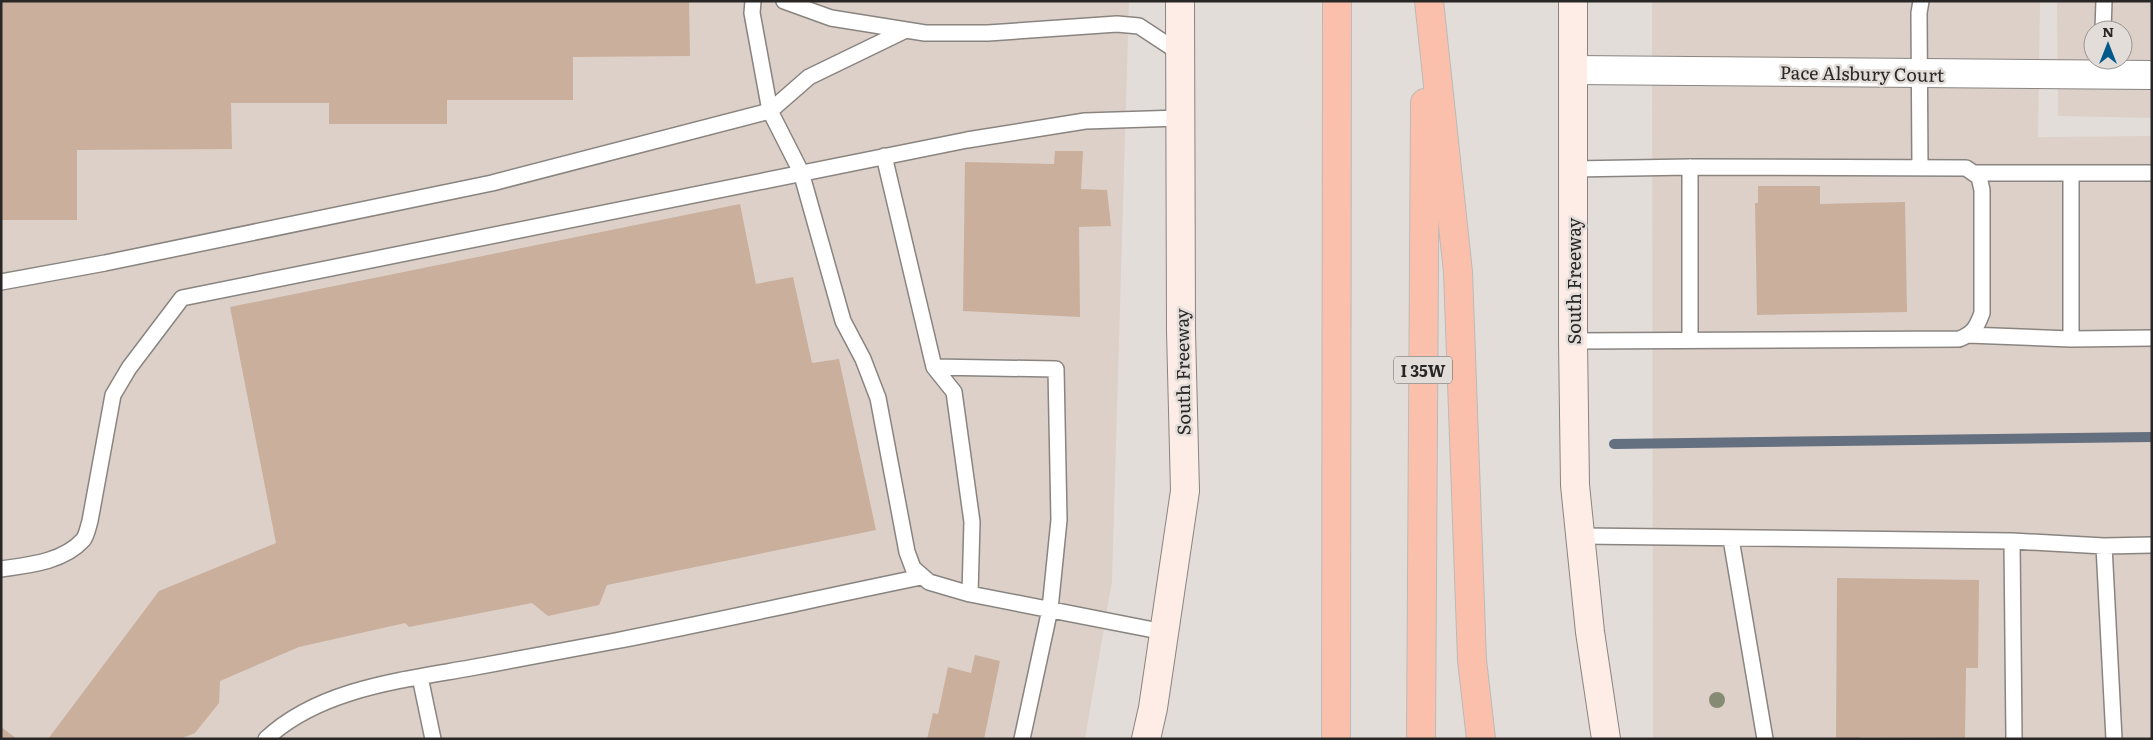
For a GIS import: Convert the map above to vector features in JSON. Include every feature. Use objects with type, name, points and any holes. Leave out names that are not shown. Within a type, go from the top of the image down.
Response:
[{"type":"highway","points":[[1336,739],[1337,1]]},
{"type":"highway","points":[[1427,1],[1458,272],[1472,660],[1481,739]]},
{"type":"highway","name":"I 35W","points":[[1421,739],[1427,1]]},
{"type":"main road","name":"South Freeway","points":[[1146,739],[1185,492],[1181,331],[1180,1]]},
{"type":"main road","name":"South Freeway","points":[[1573,1],[1572,169],[1575,476],[1590,632],[1606,739]]},
{"type":"street","name":"Pace Alsbury Court","points":[[1573,70],[1919,74],[2083,68]]},
{"type":"street","name":"Pace Alsbury Court","points":[[2121,70],[2152,75]]},
{"type":"lane","points":[[752,1],[752,13],[770,111],[801,172],[843,321],[863,359],[878,398],[907,552],[913,568],[921,577],[929,582],[970,594],[1164,632]]},
{"type":"lane","points":[[784,1],[831,18],[925,33],[988,33],[1117,24],[1139,26],[1180,52]]},
{"type":"lane","points":[[1920,168],[1919,13],[1921,1]]},
{"type":"lane","points":[[2103,20],[2104,1]]},
{"type":"lane","points":[[1,282],[105,263],[492,183],[770,111],[809,77],[906,30]]},
{"type":"lane","points":[[1,569],[40,563],[62,555],[84,539],[90,521],[113,395],[129,368],[182,298],[884,156],[1085,121],[1180,118]]},
{"type":"lane","points":[[884,156],[934,367],[954,392],[972,522],[970,594]]},
{"type":"lane","points":[[1690,167],[1690,340]]},
{"type":"lane","points":[[1572,169],[1690,167],[1966,168],[1979,177],[1982,190],[1982,314],[1978,326],[1968,335]]},
{"type":"lane","points":[[1973,173],[2152,173]]},
{"type":"lane","points":[[2071,173],[2071,338]]},
{"type":"lane","points":[[1573,341],[1959,338],[1968,335],[2152,338]]},
{"type":"lane","points":[[934,367],[1056,369],[1059,520],[1050,609],[1022,739]]},
{"type":"lane","points":[[1580,536],[1731,540],[2012,541],[2104,546],[2152,545]]},
{"type":"lane","points":[[1731,540],[1765,739]]},
{"type":"lane","points":[[2012,541],[2014,739]]},
{"type":"lane","points":[[2104,546],[2114,739]]},
{"type":"lane","points":[[266,739],[284,724],[316,706],[362,690],[420,677],[688,627],[921,577]]},
{"type":"lane","points":[[420,677],[433,739]]},
{"type":"shaded area","points":[[1,1],[1129,1],[1112,581],[1085,739],[1,739]]},
{"type":"shaded area","points":[[1652,1],[2040,1],[2038,137],[2152,136],[2152,739],[1653,739]]},
{"type":"shaded area","points":[[2057,1],[2152,1],[2152,118],[2058,116]]},
{"type":"building","points":[[1,1],[689,1],[690,56],[573,57],[573,100],[447,100],[447,124],[329,124],[329,103],[231,103],[232,149],[77,150],[77,220],[1,220]]},
{"type":"building","points":[[1055,151],[1083,151],[1081,189],[1107,190],[1111,226],[1079,227],[1080,317],[963,311],[965,162],[1054,164]]},
{"type":"building","points":[[1758,186],[1820,186],[1820,204],[1905,202],[1907,312],[1757,315],[1755,203],[1758,203]]},
{"type":"building","points":[[740,204],[756,284],[793,277],[812,363],[839,359],[876,530],[607,585],[599,605],[548,616],[532,603],[409,627],[405,623],[299,647],[220,681],[219,703],[195,733],[180,739],[48,739],[159,591],[276,543],[230,307]]},
{"type":"building","points":[[1837,578],[1979,580],[1978,668],[1966,668],[1965,738],[1860,737],[1860,739],[1836,739]]},
{"type":"building","points":[[975,655],[1000,661],[984,739],[927,739],[933,713],[938,714],[948,667],[971,673]]},
{"type":"building","points":[[1,727],[17,739],[1,739]]},
{"type":"waterway","points":[[1614,444],[2152,437]]}]
